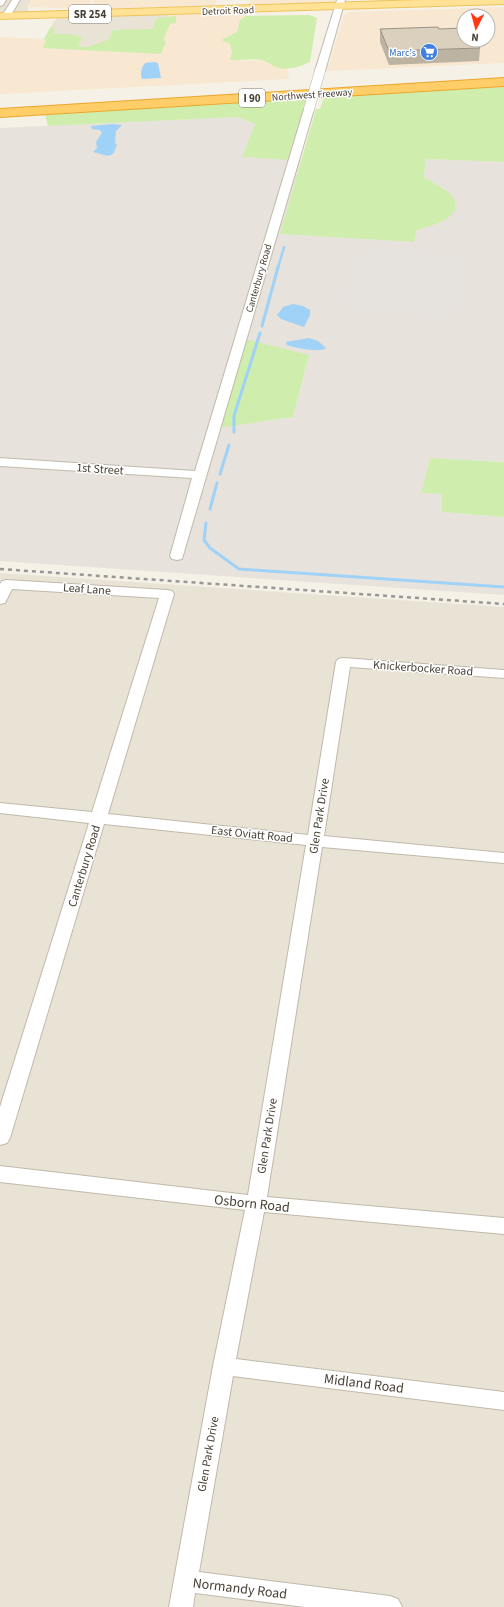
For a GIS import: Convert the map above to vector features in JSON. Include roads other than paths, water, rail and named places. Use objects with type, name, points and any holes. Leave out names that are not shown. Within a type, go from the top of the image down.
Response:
[{"type":"highway","name":"Northwest Freeway","points":[[0,103],[504,72]]},
{"type":"highway","name":"Northwest Freeway","points":[[0,113],[504,82]]},
{"type":"main road","name":"Detroit Road","points":[[3,16],[341,4],[504,1]]},
{"type":"street","points":[[3,16],[16,0]]},
{"type":"street","name":"Canterbury Road","points":[[177,556],[320,70],[341,4]]},
{"type":"street","name":"1st Street","points":[[0,462],[200,475]]},
{"type":"street","name":"Leaf Lane","points":[[0,600],[7,584],[167,594]]},
{"type":"street","name":"Canterbury Road","points":[[0,1138],[167,594]]},
{"type":"street","name":"Knickerbocker Road","points":[[343,662],[504,674]]},
{"type":"street","name":"Glen Park Drive","points":[[181,1607],[224,1366],[256,1204],[343,662]]},
{"type":"street","name":"East Oviatt Road","points":[[0,808],[98,817],[315,841],[504,858]]},
{"type":"street","name":"Osborn Road","points":[[0,1174],[256,1204],[504,1226]]},
{"type":"street","name":"Midland Road","points":[[224,1366],[504,1401]]},
{"type":"street","name":"Normandy Road","points":[[185,1581],[390,1607]]},
{"type":"water","points":[[145,63],[158,63],[161,78],[142,79],[141,73]]},
{"type":"water","points":[[112,124],[122,125],[116,131],[115,143],[117,145],[113,154],[108,156],[93,152],[97,148],[96,142],[102,133],[100,130],[92,129],[91,126]]},
{"type":"water","points":[[293,304],[303,306],[310,310],[310,315],[304,327],[281,319],[277,315],[283,307]]},
{"type":"water","points":[[309,338],[318,341],[326,348],[307,350],[287,345],[286,342]]},
{"type":"waterway","points":[[278,268],[284,247]]},
{"type":"waterway","points":[[262,326],[278,267]]},
{"type":"waterway","points":[[234,432],[234,416],[260,333]]},
{"type":"waterway","points":[[220,474],[229,445]]},
{"type":"waterway","points":[[210,509],[217,483]]},
{"type":"waterway","points":[[206,523],[204,540],[210,548],[239,569],[504,587]]},
{"type":"railway","points":[[0,569],[504,604]]},
{"type":"place","name":"Marc's","points":[[429,52]]}]
